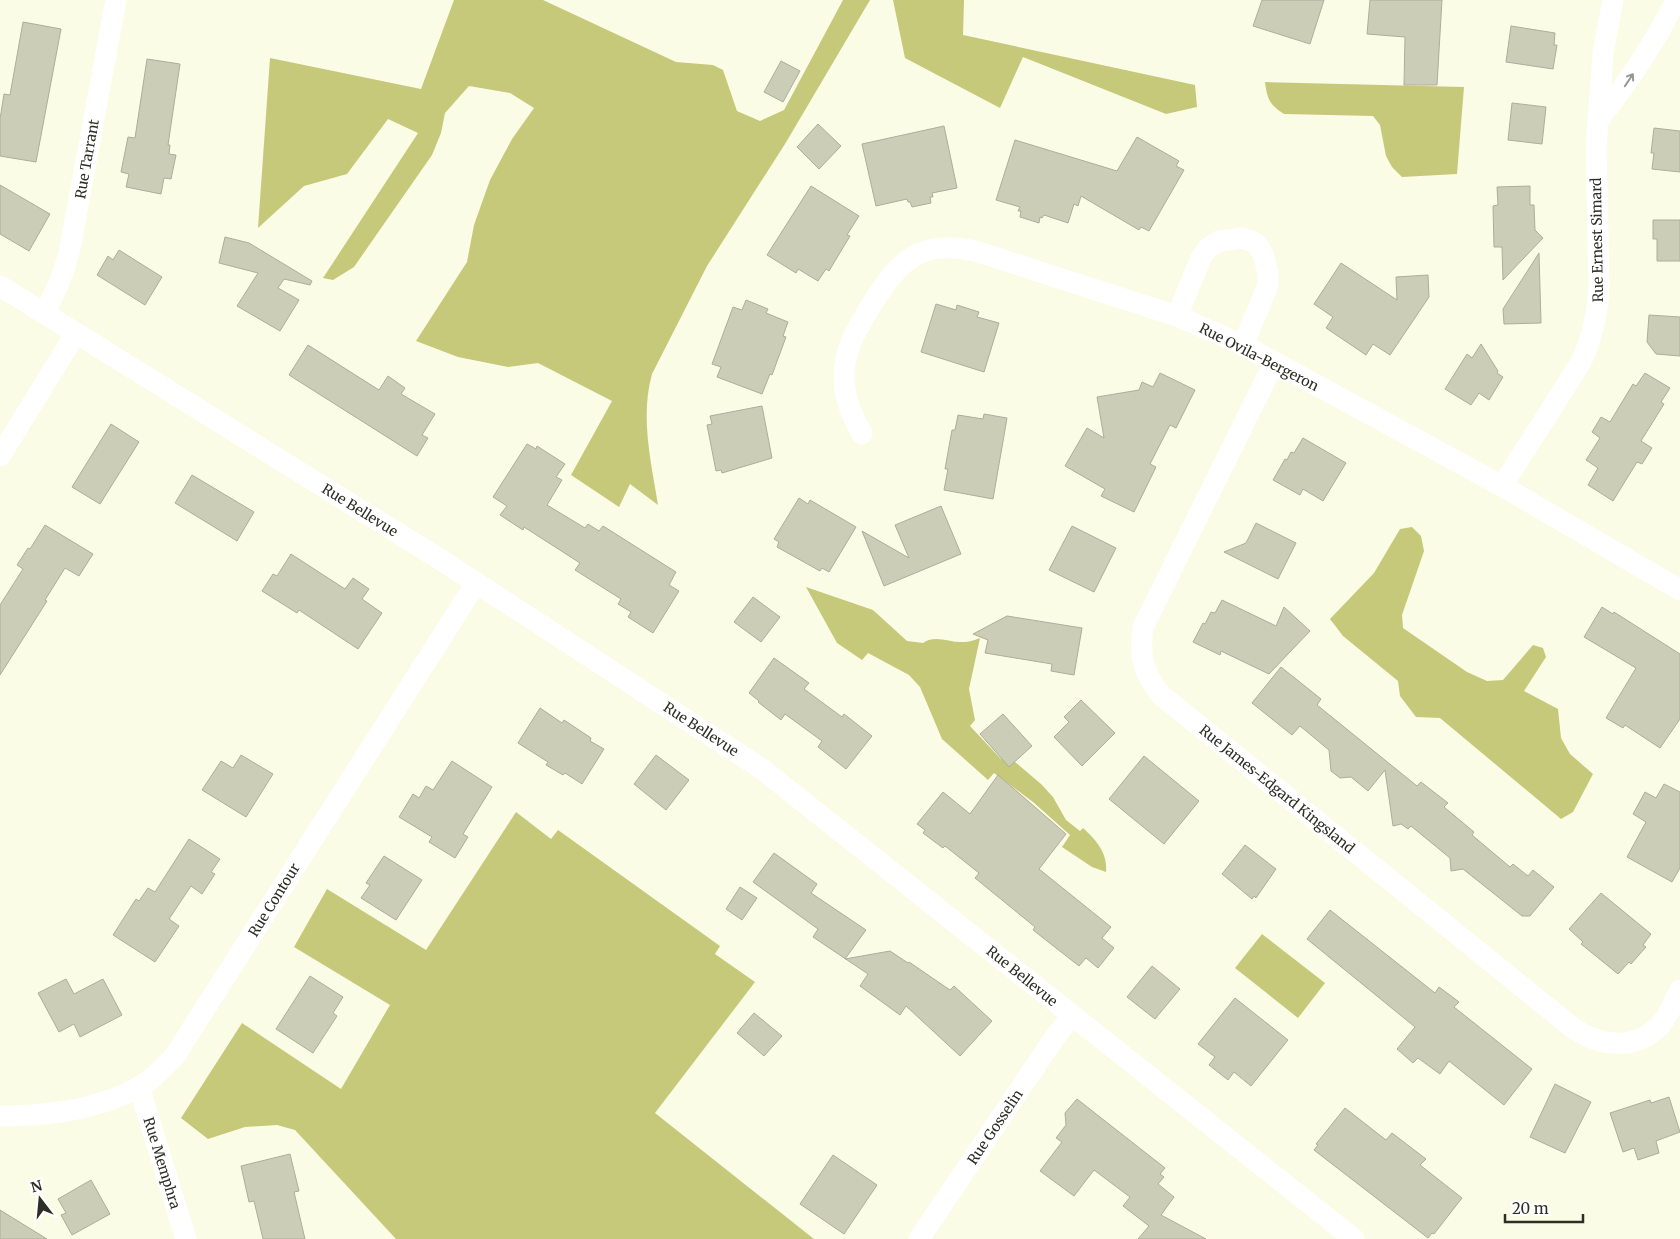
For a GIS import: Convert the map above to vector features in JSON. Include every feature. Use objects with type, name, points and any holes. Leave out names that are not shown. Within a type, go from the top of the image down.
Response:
[{"type":"street","name":"Rue Tarrant","points":[[44,313],[56,293],[65,271],[116,0]]},
{"type":"street","name":"Rue Ernest Simard","points":[[1502,486],[1581,362],[1595,324],[1599,285],[1596,170],[1603,53],[1613,0]]},
{"type":"street","points":[[1599,119],[1625,86],[1649,50],[1676,0]]},
{"type":"street","points":[[1177,316],[1200,258],[1208,248],[1219,241],[1243,238],[1256,244],[1264,256],[1268,273],[1268,285],[1243,345]]},
{"type":"street","name":"Rue Ovila-Bergeron","points":[[862,434],[852,416],[846,396],[844,375],[846,354],[853,335],[884,284],[894,271],[908,259],[940,247],[958,247],[1177,316],[1243,345],[1502,486],[1680,590]]},
{"type":"street","name":"Rue Bellevue","points":[[0,286],[438,558],[762,769],[1354,1239]]},
{"type":"street","points":[[0,456],[76,333]]},
{"type":"street","name":"Rue James-Edgard Kingsland","points":[[1274,363],[1144,627],[1141,656],[1145,671],[1152,684],[1169,701],[1586,1037],[1618,1044],[1634,1041],[1649,1034],[1662,1023],[1680,990]]},
{"type":"street","name":"Rue Contour","points":[[0,1116],[24,1116],[74,1109],[119,1096],[139,1087],[152,1078],[176,1054],[476,583]]},
{"type":"street","name":"Rue Gosselin","points":[[919,1239],[1055,1037],[1072,1016]]},
{"type":"street","name":"Rue Memphra","points":[[139,1087],[186,1239]]},
{"type":"green space","points":[[454,0],[543,0],[676,62],[713,65],[723,70],[737,111],[760,121],[784,110],[843,0],[870,0],[785,144],[707,266],[652,374],[647,406],[647,423],[658,505],[630,484],[619,507],[571,475],[612,401],[538,363],[508,367],[458,357],[416,341],[467,262],[474,225],[490,180],[512,139],[534,108],[510,93],[469,86],[445,113],[441,133],[432,155],[354,267],[333,280],[323,278],[418,133],[388,119],[347,174],[304,186],[258,228],[270,58],[421,89]]},
{"type":"green space","points":[[893,0],[964,0],[963,35],[1195,85],[1197,107],[1166,114],[1023,57],[1000,108],[905,58]]},
{"type":"green space","points":[[1265,82],[1464,87],[1457,174],[1402,177],[1392,167],[1386,156],[1380,125],[1373,116],[1284,114],[1275,108],[1270,101]]},
{"type":"green space","points":[[1412,527],[1421,536],[1424,551],[1402,615],[1403,628],[1467,672],[1487,681],[1503,680],[1533,645],[1543,648],[1546,657],[1524,691],[1558,709],[1561,738],[1570,754],[1593,774],[1573,812],[1561,819],[1440,718],[1416,717],[1400,696],[1398,681],[1343,636],[1330,619],[1374,573],[1400,529]]},
{"type":"green space","points":[[806,587],[873,610],[907,641],[923,643],[928,640],[938,639],[964,642],[980,638],[969,689],[975,720],[970,726],[1001,759],[1015,762],[1041,784],[1053,797],[1066,820],[1080,831],[1083,828],[1092,837],[1103,853],[1106,872],[1092,867],[1062,847],[1070,835],[1033,802],[994,773],[988,780],[942,739],[920,687],[909,675],[868,653],[862,660],[837,643]]},
{"type":"green space","points":[[516,812],[551,839],[558,830],[720,946],[715,954],[755,982],[655,1113],[814,1239],[396,1239],[295,1130],[277,1125],[245,1127],[208,1139],[181,1118],[242,1023],[341,1089],[390,1005],[294,947],[327,889],[426,950]]},
{"type":"green space","points":[[1262,934],[1325,983],[1298,1018],[1235,968]]},
{"type":"building","points":[[1262,0],[1324,0],[1310,44],[1253,26]]},
{"type":"building","points":[[1370,0],[1442,0],[1437,85],[1404,85],[1405,37],[1367,34]]},
{"type":"building","points":[[23,22],[61,29],[36,162],[0,156],[0,119],[4,94],[10,95]]},
{"type":"building","points":[[1511,26],[1555,33],[1554,45],[1557,45],[1553,69],[1506,62]]},
{"type":"building","points":[[147,59],[180,64],[168,145],[170,145],[169,154],[176,155],[171,179],[164,178],[161,194],[126,187],[129,174],[121,172],[128,137],[135,138]]},
{"type":"building","points":[[781,61],[800,71],[783,102],[764,92]]},
{"type":"building","points":[[1512,103],[1546,107],[1542,144],[1508,140]]},
{"type":"building","points":[[818,124],[841,146],[819,169],[797,147]]},
{"type":"building","points":[[944,126],[957,188],[932,193],[933,197],[930,197],[931,203],[912,207],[907,199],[876,206],[862,144]]},
{"type":"building","points":[[1654,128],[1680,131],[1680,172],[1652,169],[1654,153],[1651,153]]},
{"type":"building","points":[[1137,137],[1179,161],[1176,166],[1184,170],[1149,231],[1141,227],[1139,230],[1081,196],[1078,206],[1074,204],[1068,223],[1044,215],[1042,218],[1040,217],[1039,223],[1020,217],[1021,211],[1018,211],[1020,207],[996,200],[1015,140],[1117,171]]},
{"type":"building","points":[[0,185],[50,214],[29,251],[0,234]]},
{"type":"building","points":[[811,186],[859,216],[847,235],[850,236],[829,271],[826,269],[818,281],[798,269],[796,273],[767,255]]},
{"type":"building","points":[[1530,186],[1530,205],[1534,205],[1535,230],[1543,238],[1503,280],[1502,247],[1494,247],[1493,206],[1498,205],[1497,187]]},
{"type":"building","points":[[1653,220],[1680,220],[1680,261],[1657,261],[1657,239],[1653,239]]},
{"type":"building","points":[[225,237],[249,243],[312,281],[310,285],[284,279],[278,288],[299,300],[280,331],[237,306],[258,273],[219,263]]},
{"type":"building","points":[[119,250],[162,277],[145,305],[97,275],[108,256],[113,260]]},
{"type":"building","points":[[1539,253],[1541,323],[1504,324],[1503,309]]},
{"type":"building","points":[[1341,263],[1397,300],[1396,277],[1428,275],[1429,297],[1390,355],[1373,344],[1366,355],[1326,328],[1333,317],[1314,304]]},
{"type":"building","points":[[746,300],[768,309],[766,313],[788,322],[783,336],[786,337],[772,375],[770,374],[762,394],[717,377],[721,367],[712,364],[733,307],[742,310]]},
{"type":"building","points":[[936,304],[956,310],[957,305],[979,312],[977,317],[999,323],[984,372],[921,352]]},
{"type":"building","points":[[1649,315],[1680,317],[1680,356],[1656,354],[1647,342]]},
{"type":"building","points":[[1481,344],[1498,371],[1497,373],[1503,377],[1489,400],[1479,393],[1471,405],[1445,389],[1467,354],[1472,358]]},
{"type":"building","points":[[308,345],[379,390],[388,376],[405,388],[401,394],[435,414],[422,435],[428,438],[417,456],[289,375]]},
{"type":"building","points":[[1160,373],[1195,390],[1176,428],[1170,425],[1150,464],[1156,467],[1134,512],[1101,496],[1105,489],[1065,466],[1087,428],[1104,438],[1097,397],[1139,390],[1142,382],[1153,387]]},
{"type":"building","points":[[1645,373],[1670,388],[1661,402],[1664,404],[1641,441],[1652,448],[1642,464],[1637,462],[1613,501],[1588,485],[1598,468],[1586,460],[1600,438],[1592,432],[1601,417],[1610,422],[1633,384],[1636,386]]},
{"type":"building","points":[[762,406],[772,458],[722,473],[721,470],[716,471],[707,425],[712,424],[710,416]]},
{"type":"building","points":[[984,414],[1007,418],[993,499],[944,490],[948,469],[945,469],[952,430],[955,430],[958,415],[983,419]]},
{"type":"building","points":[[111,424],[139,442],[100,504],[72,487]]},
{"type":"building","points":[[1303,438],[1346,463],[1323,501],[1303,489],[1300,495],[1273,480],[1285,459],[1287,460],[1291,452],[1294,453]]},
{"type":"building","points":[[527,444],[536,449],[537,446],[565,464],[556,477],[562,480],[547,505],[585,528],[588,524],[599,531],[603,526],[676,572],[669,585],[679,591],[653,633],[628,617],[631,612],[618,604],[621,599],[575,570],[580,563],[524,527],[523,530],[500,515],[507,506],[493,497]]},
{"type":"building","points":[[192,475],[254,512],[237,541],[175,503]]},
{"type":"building","points":[[799,498],[808,504],[810,500],[856,527],[829,572],[822,568],[820,571],[777,547],[779,542],[774,539]]},
{"type":"building","points":[[941,506],[961,554],[884,586],[862,531],[909,558],[895,525]]},
{"type":"building","points":[[1256,523],[1296,543],[1278,579],[1224,552],[1246,543]]},
{"type":"building","points":[[45,525],[93,554],[79,576],[65,568],[45,600],[47,601],[0,675],[0,605],[23,569],[17,565]]},
{"type":"building","points":[[1072,526],[1116,548],[1094,592],[1049,570]]},
{"type":"building","points":[[291,554],[345,589],[353,578],[369,589],[362,599],[382,613],[358,649],[299,610],[297,613],[262,591],[273,574],[277,576]]},
{"type":"building","points":[[753,597],[780,617],[761,642],[734,622]]},
{"type":"building","points":[[1222,600],[1276,626],[1284,607],[1310,631],[1269,674],[1221,651],[1220,655],[1193,642],[1203,623],[1205,624],[1211,612],[1215,613]]},
{"type":"building","points":[[1602,607],[1613,614],[1614,612],[1680,654],[1680,719],[1660,748],[1625,725],[1623,728],[1606,718],[1636,668],[1584,637]]},
{"type":"building","points":[[1007,616],[1082,628],[1074,675],[1051,671],[1052,664],[985,653],[988,640],[973,634]]},
{"type":"building","points":[[774,658],[809,683],[804,689],[842,717],[844,714],[872,736],[846,769],[818,747],[822,741],[785,714],[781,720],[749,693]]},
{"type":"building","points":[[1281,667],[1321,699],[1317,705],[1417,786],[1421,782],[1448,803],[1444,807],[1474,832],[1472,835],[1510,867],[1513,864],[1528,876],[1533,870],[1554,887],[1530,916],[1522,916],[1463,869],[1451,871],[1450,858],[1411,826],[1408,829],[1401,824],[1393,826],[1385,770],[1368,791],[1351,777],[1340,778],[1331,771],[1329,750],[1300,726],[1292,735],[1252,703]]},
{"type":"building","points":[[1081,700],[1115,733],[1082,766],[1054,737],[1069,722],[1064,717]]},
{"type":"building","points":[[540,708],[562,723],[564,720],[591,738],[590,741],[604,749],[582,784],[565,773],[563,775],[546,765],[548,762],[518,743]]},
{"type":"building","points":[[1003,714],[1032,746],[1009,767],[980,734]]},
{"type":"building","points":[[241,755],[273,774],[246,817],[202,790],[221,761],[233,768]]},
{"type":"building","points":[[656,755],[689,780],[666,810],[634,784]]},
{"type":"building","points":[[1144,756],[1199,801],[1164,844],[1109,799]]},
{"type":"building","points":[[452,761],[492,787],[463,834],[468,837],[455,858],[429,842],[432,837],[399,817],[413,794],[419,798],[426,786],[433,790]]},
{"type":"building","points":[[998,775],[1066,834],[1039,869],[1111,927],[1102,938],[1114,948],[1098,968],[1086,958],[1079,966],[1033,930],[1035,927],[975,878],[979,873],[945,846],[943,848],[923,833],[925,830],[917,824],[943,792],[970,814]]},
{"type":"building","points":[[1664,784],[1680,792],[1680,868],[1672,882],[1627,857],[1646,822],[1633,814],[1645,792],[1656,798]]},
{"type":"building","points":[[189,839],[220,859],[211,872],[215,874],[202,894],[191,886],[169,919],[179,926],[155,962],[113,935],[136,899],[139,901],[148,888],[155,892]]},
{"type":"building","points":[[1245,845],[1276,869],[1256,898],[1254,896],[1252,899],[1222,874]]},
{"type":"building","points":[[774,853],[817,884],[811,893],[866,930],[845,959],[813,937],[818,929],[753,882]]},
{"type":"building","points":[[384,856],[422,880],[396,920],[361,898],[370,885],[366,883]]},
{"type":"building","points":[[740,887],[757,898],[742,920],[726,909]]},
{"type":"building","points":[[1601,893],[1651,934],[1643,945],[1646,947],[1631,964],[1629,962],[1618,974],[1581,944],[1583,942],[1569,929]]},
{"type":"building","points":[[1330,910],[1435,993],[1439,987],[1459,1002],[1454,1007],[1532,1069],[1504,1105],[1449,1061],[1440,1074],[1418,1058],[1413,1063],[1397,1049],[1415,1027],[1307,939]]},
{"type":"building","points":[[890,951],[950,990],[954,986],[992,1021],[960,1056],[906,1006],[900,1015],[860,986],[868,974],[846,959]]},
{"type":"building","points":[[1152,966],[1180,989],[1155,1019],[1127,997]]},
{"type":"building","points":[[310,976],[343,997],[333,1013],[337,1016],[313,1053],[276,1029]]},
{"type":"building","points":[[66,979],[74,994],[103,979],[122,1015],[80,1037],[74,1024],[59,1032],[38,993]]},
{"type":"building","points":[[1235,998],[1288,1040],[1251,1086],[1234,1072],[1228,1080],[1209,1065],[1215,1057],[1198,1044]]},
{"type":"building","points":[[754,1013],[782,1036],[764,1056],[737,1033]]},
{"type":"building","points":[[1555,1084],[1591,1102],[1565,1153],[1530,1137]]},
{"type":"building","points":[[1669,1097],[1680,1132],[1656,1141],[1659,1153],[1638,1160],[1634,1148],[1623,1152],[1610,1113],[1650,1100],[1651,1103]]},
{"type":"building","points":[[1077,1099],[1165,1168],[1160,1174],[1164,1177],[1158,1184],[1174,1197],[1161,1215],[1206,1239],[1138,1239],[1149,1226],[1123,1206],[1130,1197],[1094,1170],[1074,1196],[1040,1171],[1062,1142],[1056,1138],[1066,1125],[1065,1113]]},
{"type":"building","points":[[1345,1108],[1386,1140],[1392,1133],[1426,1159],[1420,1165],[1462,1198],[1434,1234],[1432,1233],[1428,1238],[1314,1150],[1318,1145],[1316,1144]]},
{"type":"building","points":[[290,1154],[299,1191],[294,1192],[305,1239],[263,1239],[254,1201],[249,1202],[241,1166]]},
{"type":"building","points":[[833,1155],[877,1185],[844,1234],[800,1204]]},
{"type":"building","points":[[91,1180],[110,1214],[72,1235],[61,1215],[66,1213],[58,1199]]},
{"type":"building","points":[[0,1210],[47,1239],[0,1239]]}]
